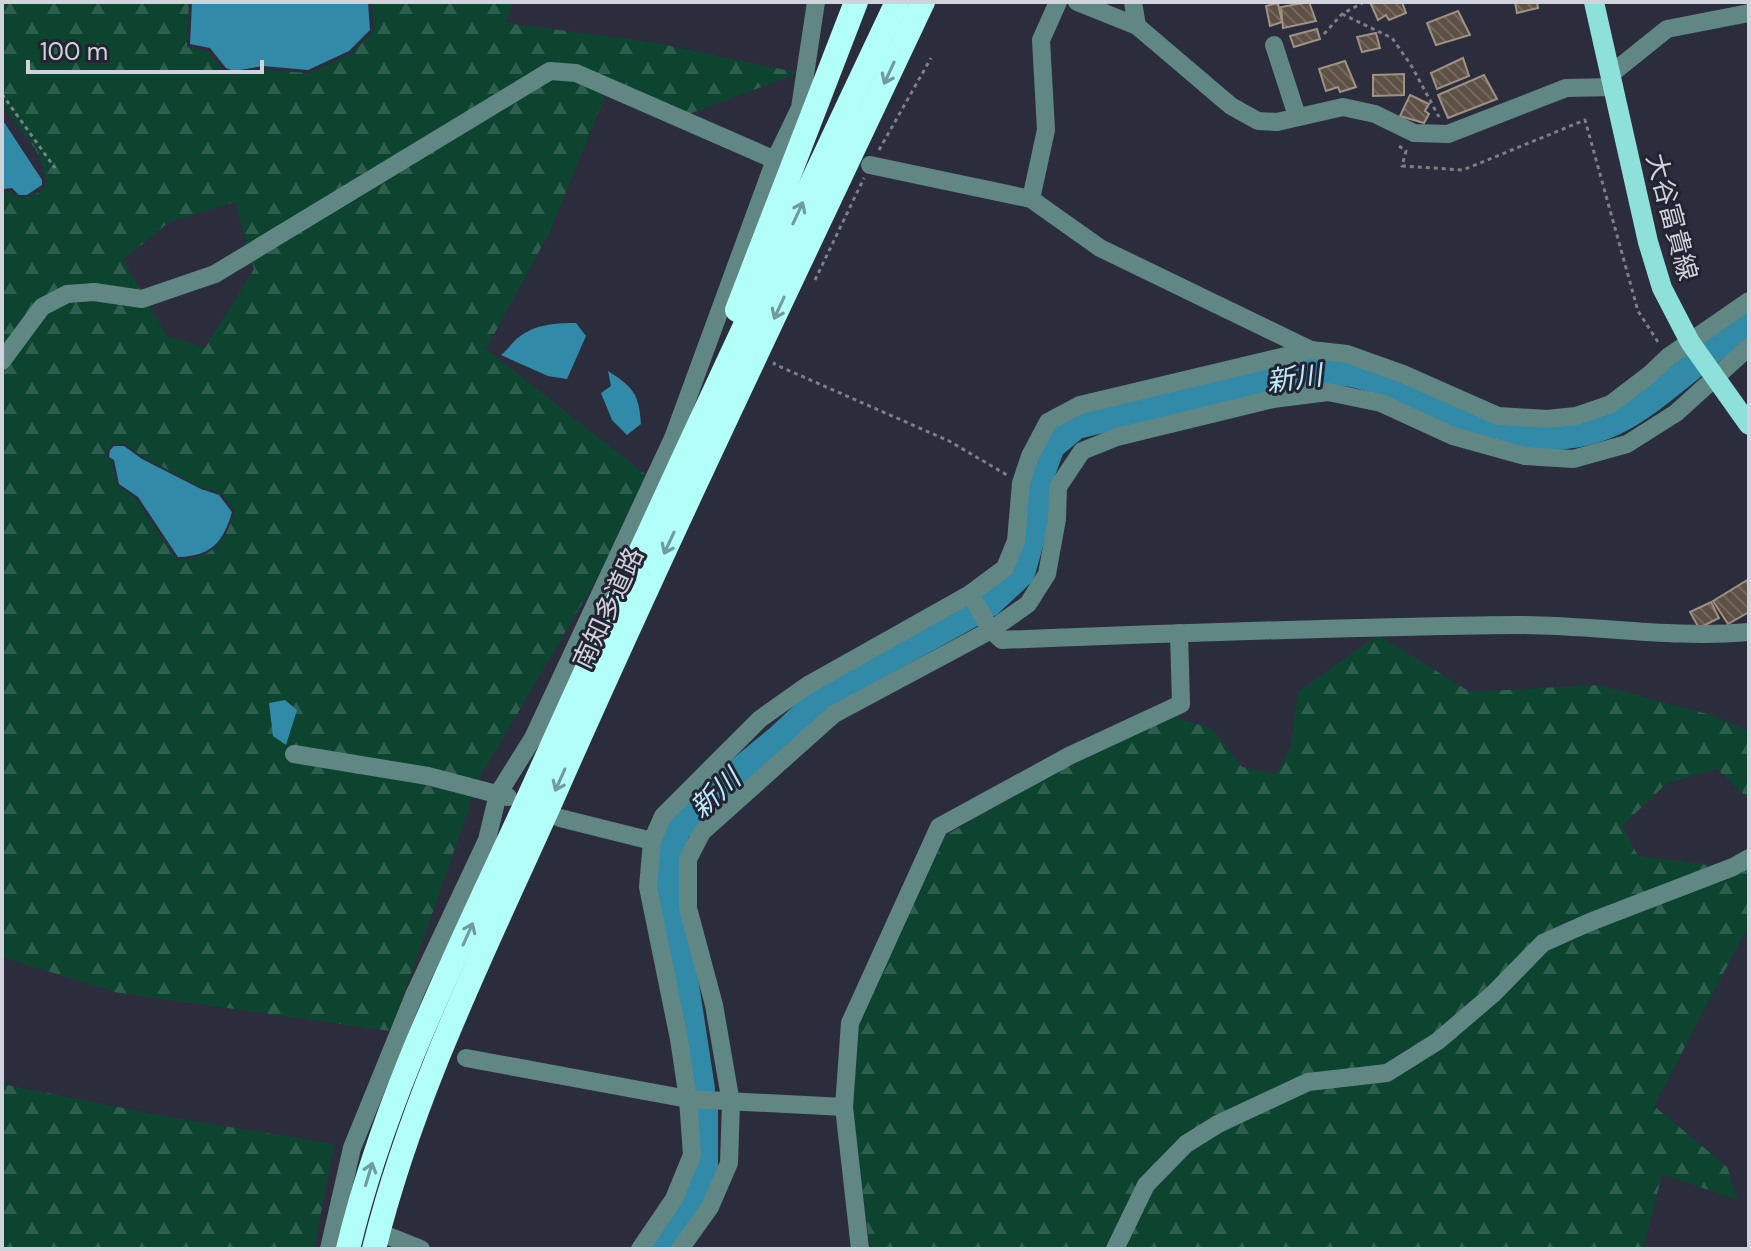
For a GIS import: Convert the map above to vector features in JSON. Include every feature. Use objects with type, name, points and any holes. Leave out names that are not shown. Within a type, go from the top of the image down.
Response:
[{"type":"highway","points":[[699,429],[697,413],[856,2]]},
{"type":"highway","name":"南知多道路","points":[[348,1249],[379,1143],[425,1028],[602,635],[897,2]]},
{"type":"highway","name":"南知多道路","points":[[382,1243],[386,1199],[444,1040],[614,659],[923,2]]},
{"type":"main road","name":"大谷富貴線","points":[[1594,2],[1648,242],[1662,288],[1690,342],[1749,425]]},
{"type":"street","points":[[329,1249],[352,1148],[415,993],[487,840],[503,795],[533,738],[673,438],[775,160],[800,108],[816,2]]},
{"type":"street","points":[[1031,199],[1046,130],[1041,40],[1058,2]]},
{"type":"street","points":[[1077,2],[1137,26],[1231,106],[1258,121],[1277,122],[1343,107],[1375,114],[1414,133],[1448,134],[1566,88],[1612,80],[1667,29],[1749,13]]},
{"type":"street","points":[[1133,2],[1137,26]]},
{"type":"street","points":[[1274,45],[1297,116]]},
{"type":"street","points":[[2,361],[42,307],[67,294],[94,292],[142,299],[215,274],[550,71],[576,73],[775,160]]},
{"type":"street","points":[[870,165],[1031,199],[1100,248],[1311,350],[1347,354],[1498,416],[1547,419],[1576,416],[1611,404],[1668,357],[1749,301]]},
{"type":"street","points":[[680,1249],[710,1207],[729,1163],[731,1103],[714,1005],[688,908],[688,859],[702,832],[834,714],[991,630],[1028,604],[1047,574],[1057,519],[1058,487],[1082,451],[1117,437],[1273,399],[1328,392],[1381,403],[1453,436],[1525,456],[1573,459],[1627,444],[1676,413],[1749,347]]},
{"type":"street","points":[[640,1249],[674,1199],[692,1155],[688,1099],[648,887],[652,841],[663,816],[760,719],[808,685],[970,594],[1005,568],[1016,541],[1021,483],[1030,456],[1048,422],[1080,405],[1311,350]]},
{"type":"street","points":[[970,594],[991,630],[1002,640],[1522,625],[1617,628],[1705,636],[1749,632]]},
{"type":"street","points":[[860,1249],[844,1107],[850,1023],[939,827],[1069,756],[1181,704],[1179,633]]},
{"type":"street","points":[[294,754],[428,776],[503,795]]},
{"type":"street","points":[[560,818],[652,841]]},
{"type":"street","points":[[1115,1249],[1146,1185],[1186,1144],[1218,1124],[1308,1082],[1387,1073],[1438,1041],[1493,994],[1543,943],[1749,858]]},
{"type":"street","points":[[466,1058],[688,1099],[844,1107]]},
{"type":"street","points":[[382,1243],[421,1249]]},
{"type":"path","points":[[1324,34],[1342,14],[1364,2]]},
{"type":"path","points":[[1342,14],[1392,38],[1411,65],[1448,134]]},
{"type":"path","points":[[815,279],[870,165],[931,58]]},
{"type":"path","points":[[2,94],[55,168]]},
{"type":"path","points":[[1393,142],[1406,151],[1402,166],[1463,170],[1585,120],[1638,311],[1668,357]]},
{"type":"path","points":[[781,350],[774,364],[949,441],[1021,483]]},
{"type":"green space","points":[[2,2],[189,2],[187,47],[208,52],[224,71],[233,75],[263,70],[309,73],[351,54],[374,31],[372,2],[513,2],[506,23],[656,43],[799,73],[689,114],[612,79],[550,231],[486,349],[646,475],[604,566],[473,789],[391,1031],[115,992],[2,957],[2,193],[28,197],[45,187],[45,174],[31,142],[3,104]],"holes":[[[235,202],[254,269],[205,348],[167,336],[123,260],[169,222]],[[113,443],[125,444],[143,457],[201,487],[221,493],[235,511],[216,547],[200,556],[177,560],[136,499],[117,485],[111,461],[107,458],[108,449]]]},
{"type":"green space","points":[[1378,635],[1470,692],[1598,685],[1711,715],[1749,731],[1749,799],[1717,769],[1667,783],[1622,826],[1638,856],[1749,870],[1749,924],[1654,1106],[1727,1167],[1738,1200],[1662,1174],[1643,1249],[1119,1249],[1110,1240],[1104,1249],[870,1249],[853,1112],[859,1021],[946,835],[1078,760],[1174,716],[1212,729],[1242,767],[1276,774],[1291,746],[1298,692]]},
{"type":"green space","points":[[2,1084],[168,1117],[334,1144],[314,1249],[2,1249]]},
{"type":"water","points":[[192,2],[368,2],[370,30],[349,51],[308,70],[263,66],[234,71],[226,68],[210,48],[190,44]]},
{"type":"water","points":[[2,119],[42,180],[42,185],[27,195],[19,195],[12,188],[2,189]]},
{"type":"water","points":[[576,323],[586,336],[567,379],[548,376],[501,355],[532,329]]},
{"type":"water","points":[[608,371],[629,387],[639,405],[641,424],[627,435],[612,420],[601,393],[611,386]]},
{"type":"water","points":[[114,446],[124,446],[142,459],[219,495],[232,512],[220,539],[200,554],[178,557],[138,497],[119,484],[114,460],[109,457]]},
{"type":"water","points":[[285,700],[297,710],[286,745],[273,736],[269,703]]},
{"type":"building","points":[[1309,2],[1316,21],[1283,28],[1281,7]]},
{"type":"building","points":[[1370,2],[1402,2],[1406,13],[1389,20],[1386,15],[1378,20]]},
{"type":"building","points":[[1515,2],[1537,2],[1538,8],[1517,13]]},
{"type":"building","points":[[1278,3],[1282,22],[1270,26],[1266,6]]},
{"type":"building","points":[[1458,11],[1470,35],[1436,45],[1427,23]]},
{"type":"building","points":[[1317,29],[1320,39],[1294,47],[1290,36]]},
{"type":"building","points":[[1376,33],[1380,48],[1362,52],[1357,37]]},
{"type":"building","points":[[1463,58],[1469,76],[1437,89],[1431,73]]},
{"type":"building","points":[[1345,61],[1356,87],[1340,92],[1338,87],[1326,91],[1319,69]]},
{"type":"building","points":[[1404,74],[1404,95],[1373,96],[1373,75]]},
{"type":"building","points":[[1484,75],[1497,99],[1448,118],[1438,95]]},
{"type":"building","points":[[1410,95],[1429,104],[1425,111],[1429,114],[1424,123],[1400,116]]},
{"type":"building","points":[[1749,579],[1749,612],[1728,624],[1713,601]]},
{"type":"building","points":[[1711,602],[1719,618],[1699,628],[1690,612]]},
{"type":"waterway","name":"新川","points":[[1710,351],[1749,320]]},
{"type":"waterway","name":"新川","points":[[989,603],[1021,573],[1035,523],[1037,484],[1051,446],[1076,425],[1271,379],[1328,371],[1379,381],[1437,410],[1478,426],[1524,435],[1570,434],[1592,430],[1624,416],[1692,366]]},
{"type":"waterway","name":"新川","points":[[701,1089],[677,933],[665,897],[668,859],[676,831],[694,809],[781,737],[829,692],[974,612]]},
{"type":"waterway","name":"新川","points":[[657,1249],[692,1199],[704,1168],[704,1110]]}]
